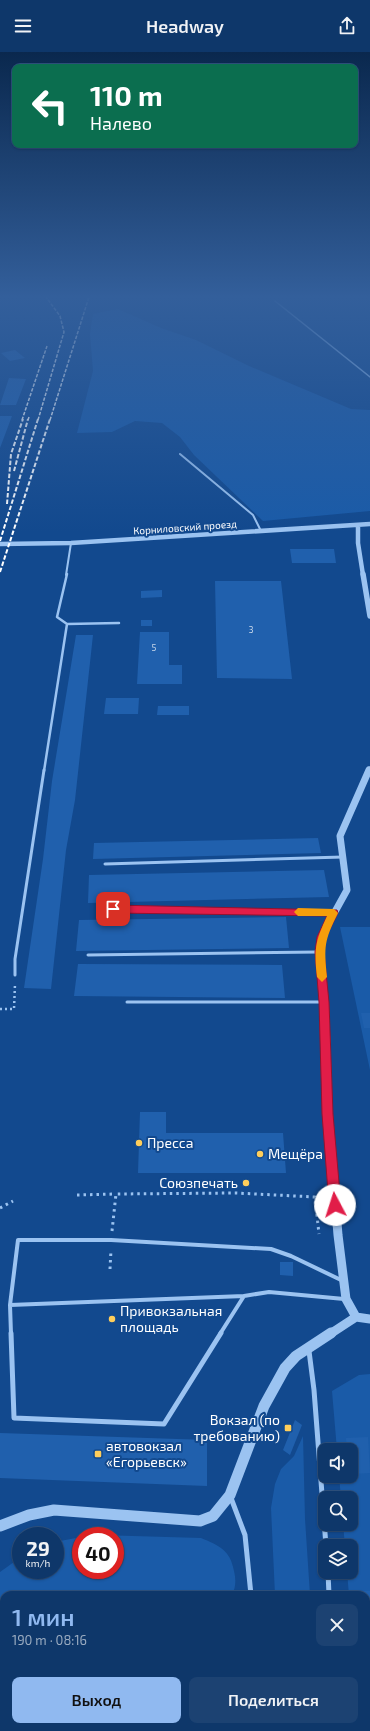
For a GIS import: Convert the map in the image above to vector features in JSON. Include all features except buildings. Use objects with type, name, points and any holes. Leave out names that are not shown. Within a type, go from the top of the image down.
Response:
[{"type":"street","name":"Корниловский проезд","points":[[0,544],[71,543],[370,524]]},
{"type":"street","points":[[358,525],[358,543],[370,616]]},
{"type":"street","points":[[356,1317],[346,1299],[338,1235],[328,1114],[324,1002],[320,952],[322,937],[347,890],[340,836],[370,769]]},
{"type":"street","points":[[0,1526],[6,1522],[29,1515],[54,1510],[200,1521],[213,1516],[230,1495],[273,1386],[284,1368],[308,1347],[356,1317],[370,1319]]},
{"type":"lane","points":[[180,454],[253,515],[260,531]]},
{"type":"lane","points":[[71,543],[64,592],[57,617],[67,624],[119,623]]},
{"type":"lane","points":[[15,975],[15,958],[67,624]]},
{"type":"lane","points":[[105,864],[342,857]]},
{"type":"lane","points":[[98,909],[334,913]]},
{"type":"lane","points":[[88,955],[320,952]]},
{"type":"lane","points":[[127,1002],[324,1002]]},
{"type":"lane","points":[[244,1296],[164,1424],[14,1418],[10,1305],[18,1240],[111,1240],[271,1249],[291,1256],[343,1281]]},
{"type":"lane","points":[[10,1305],[244,1296],[270,1292],[346,1299]]},
{"type":"lane","points":[[308,1347],[314,1390],[325,1539]]},
{"type":"lane","points":[[230,1495],[245,1535],[251,1591]]},
{"type":"lane","points":[[328,1579],[329,1591]]},
{"type":"path","points":[[0,1009],[14,1009],[15,975]]},
{"type":"path","points":[[77,1195],[236,1193],[315,1197],[319,1234]]},
{"type":"path","points":[[110,1269],[111,1240],[116,1194]]},
{"type":"path","points":[[0,1208],[13,1201]]},
{"type":"shaded area","points":[[92,375],[271,375],[351,409],[370,410],[370,511],[263,521],[194,455],[180,437],[162,423],[135,421],[112,432],[77,433]]},
{"type":"shaded area","points":[[340,927],[370,927],[370,1070]]},
{"type":"shaded area","points":[[370,1374],[370,1591],[349,1591],[348,1579],[358,1579],[358,1539],[344,1539],[344,1531],[358,1531],[358,1491],[340,1491],[340,1483],[358,1483],[358,1443],[336,1443],[332,1391],[359,1375]]},
{"type":"shaded area","points":[[303,1436],[305,1519],[310,1591],[275,1591],[271,1508],[275,1484],[281,1469],[294,1456]]},
{"type":"shaded area","points":[[124,1536],[201,1538],[219,1546],[227,1553],[232,1564],[235,1577],[235,1586],[233,1591],[0,1591],[0,1572],[12,1563],[12,1579],[64,1579],[64,1540],[72,1539],[72,1579],[124,1579]]},
{"type":"railway","points":[[22,420],[37,375]]},
{"type":"railway","points":[[38,420],[51,375]]},
{"type":"railway","points":[[50,420],[64,375]]},
{"type":"railway","points":[[7,504],[11,454],[23,419]]},
{"type":"railway","points":[[14,471],[28,419]]},
{"type":"railway","points":[[0,541],[38,419]]},
{"type":"railway","points":[[0,572],[50,419]]},
{"type":"slow traffic","points":[[298,912],[334,913],[322,937],[320,952],[322,977]]},
{"type":"place","name":"Пресса","points":[[139,1143]]},
{"type":"place","name":"Мещёра","points":[[260,1154]]},
{"type":"place","name":"Союзпечать","points":[[246,1183]]},
{"type":"place","name":"Привокзальная площадь","points":[[112,1319]]},
{"type":"place","name":"Вокзал (по требованию)","points":[[288,1428]]},
{"type":"place","name":"автовокзал «Егорьевск»","points":[[98,1454]]},
{"type":"route","points":[[113,909],[334,913],[322,937],[320,952],[324,1002],[328,1114],[335,1205]]}]
